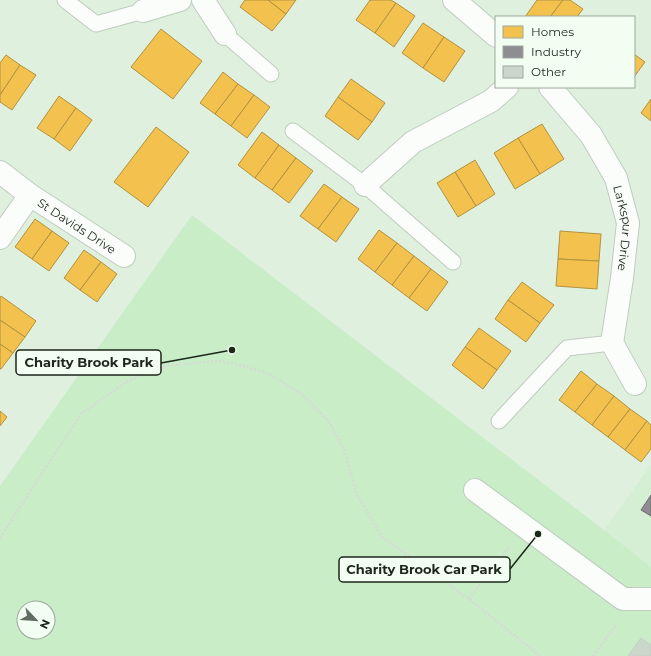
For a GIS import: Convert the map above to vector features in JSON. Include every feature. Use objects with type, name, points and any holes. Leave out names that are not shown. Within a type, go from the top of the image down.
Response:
[{"type":"street","points":[[143,11],[180,0]]},
{"type":"street","points":[[203,0],[225,34]]},
{"type":"street","points":[[454,0],[495,35]]},
{"type":"street","points":[[365,185],[413,142],[491,101],[506,88]]},
{"type":"street","name":"Larkspur Drive","points":[[551,88],[591,135],[616,178],[628,223],[622,278],[612,343]]},
{"type":"street","name":"St Davids Drive","points":[[0,172],[30,195],[124,256]]},
{"type":"street","name":"St Davids Drive","points":[[0,238],[30,195]]},
{"type":"street","points":[[612,343],[635,384]]},
{"type":"street","points":[[475,490],[623,599],[643,599]]},
{"type":"lane","points":[[65,0],[96,24],[143,11]]},
{"type":"lane","points":[[225,34],[271,74]]},
{"type":"lane","points":[[293,131],[365,185],[453,262]]},
{"type":"lane","points":[[499,421],[568,348],[612,343]]},
{"type":"path","points":[[0,538],[82,413],[126,382],[165,366],[218,361],[244,366],[269,374],[302,394],[330,423],[345,452],[357,495],[382,537],[469,599],[540,656]]},
{"type":"path","points":[[469,599],[525,527]]},
{"type":"path","points":[[593,656],[643,599]]},
{"type":"shaded area","points":[[192,215],[651,567],[651,656],[0,656],[0,486]]},
{"type":"shaded area","points":[[651,465],[651,567],[604,530]]},
{"type":"building: Homes","points":[[245,0],[268,0],[286,14],[272,31],[240,7]]},
{"type":"building: Homes","points":[[268,0],[296,0],[286,14]]},
{"type":"building: Homes","points":[[370,0],[391,0],[396,3],[375,33],[356,20]]},
{"type":"building: Homes","points":[[537,0],[563,0],[551,16],[526,16]]},
{"type":"building: Homes","points":[[563,0],[570,0],[583,9],[578,16],[551,16]]},
{"type":"building: Homes","points":[[396,3],[415,16],[394,47],[375,33]]},
{"type":"building: Homes","points":[[423,23],[444,37],[423,68],[402,53]]},
{"type":"building: Homes","points":[[161,29],[202,61],[173,99],[131,67]]},
{"type":"building: Homes","points":[[444,37],[465,51],[444,82],[423,68]]},
{"type":"building: Homes","points":[[6,55],[20,65],[0,95],[0,63]]},
{"type":"building: Homes","points":[[635,55],[645,62],[635,76]]},
{"type":"building: Homes","points":[[20,65],[36,75],[12,110],[0,102],[0,95]]},
{"type":"building: Homes","points":[[223,72],[238,84],[215,114],[200,103]]},
{"type":"building: Homes","points":[[351,79],[385,103],[372,122],[338,97]]},
{"type":"building: Homes","points":[[238,84],[254,95],[231,126],[215,114]]},
{"type":"building: Homes","points":[[254,95],[270,107],[247,138],[231,126]]},
{"type":"building: Homes","points":[[59,96],[76,108],[54,139],[37,128]]},
{"type":"building: Homes","points":[[338,97],[372,122],[358,140],[325,116]]},
{"type":"building: Homes","points":[[651,99],[651,121],[641,113]]},
{"type":"building: Homes","points":[[76,108],[92,120],[70,151],[54,139]]},
{"type":"building: Homes","points":[[542,124],[564,159],[540,174],[518,138]]},
{"type":"building: Homes","points":[[156,127],[189,152],[148,207],[114,182]]},
{"type":"building: Homes","points":[[262,132],[279,145],[255,178],[238,165]]},
{"type":"building: Homes","points":[[518,138],[540,174],[515,189],[494,153]]},
{"type":"building: Homes","points":[[279,145],[296,158],[272,190],[255,178]]},
{"type":"building: Homes","points":[[296,158],[313,171],[289,203],[272,190]]},
{"type":"building: Homes","points":[[475,160],[495,194],[476,206],[455,172]]},
{"type":"building: Homes","points":[[455,172],[476,206],[458,217],[437,183]]},
{"type":"building: Homes","points":[[324,184],[342,197],[318,229],[300,216]]},
{"type":"building: Homes","points":[[342,197],[359,209],[336,242],[318,229]]},
{"type":"building: Homes","points":[[35,219],[52,231],[32,259],[15,247]]},
{"type":"building: Homes","points":[[379,230],[397,243],[375,272],[358,259]]},
{"type":"building: Homes","points":[[52,231],[69,243],[49,271],[32,259]]},
{"type":"building: Homes","points":[[560,231],[601,234],[599,261],[558,259]]},
{"type":"building: Homes","points":[[397,243],[414,256],[392,285],[375,272]]},
{"type":"building: Homes","points":[[84,250],[101,262],[80,290],[64,278]]},
{"type":"building: Homes","points":[[414,256],[431,269],[409,298],[392,285]]},
{"type":"building: Homes","points":[[558,259],[599,261],[597,289],[556,286]]},
{"type":"building: Homes","points":[[101,262],[117,274],[97,302],[80,290]]},
{"type":"building: Homes","points":[[431,269],[448,282],[427,311],[409,298]]},
{"type":"building: Homes","points":[[522,282],[554,305],[540,323],[508,300]]},
{"type":"building: Homes","points":[[1,296],[36,321],[25,337],[0,320]]},
{"type":"building: Homes","points":[[508,300],[540,323],[526,342],[495,319]]},
{"type":"building: Homes","points":[[0,320],[25,337],[13,353],[0,344]]},
{"type":"building: Homes","points":[[479,328],[511,351],[497,370],[465,347]]},
{"type":"building: Homes","points":[[0,344],[13,353],[1,369],[0,369]]},
{"type":"building: Homes","points":[[465,347],[497,370],[483,389],[452,365]]},
{"type":"building: Homes","points":[[581,371],[597,384],[575,412],[559,400]]},
{"type":"building: Homes","points":[[597,384],[614,396],[592,425],[575,412]]},
{"type":"building: Homes","points":[[614,396],[630,409],[608,437],[592,425]]},
{"type":"building: Homes","points":[[630,409],[647,421],[625,450],[608,437]]},
{"type":"building: Homes","points":[[0,411],[7,417],[0,426]]},
{"type":"building: Homes","points":[[647,421],[651,425],[651,449],[641,462],[625,450]]},
{"type":"building: Industry","points":[[651,495],[651,516],[641,510]]},
{"type":"building: Other","points":[[641,638],[651,645],[651,656],[628,656]]},
{"type":"place","name":"Charity Brook Park","points":[[232,350]]},
{"type":"place","name":"Charity Brook Car Park","points":[[538,534]]}]
